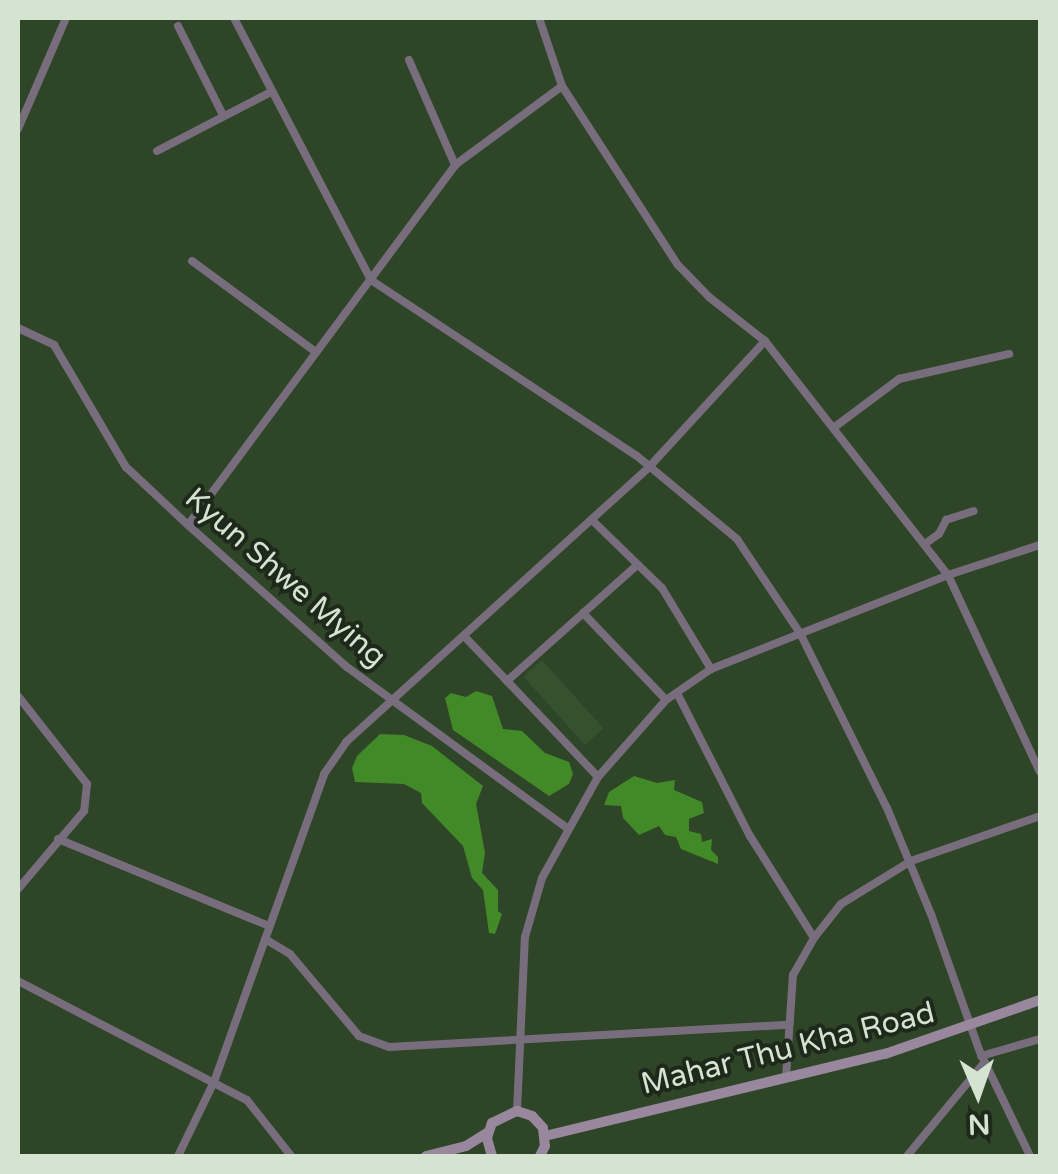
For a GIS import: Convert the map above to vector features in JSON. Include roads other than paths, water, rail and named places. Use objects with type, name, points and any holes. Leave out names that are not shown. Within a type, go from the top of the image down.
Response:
[{"type":"main road","name":"Mahar Thu Kha Road","points":[[545,1136],[885,1054],[1040,1000]]},
{"type":"main road","points":[[426,1156],[466,1146],[488,1132],[499,1117],[516,1111],[532,1116],[545,1136],[540,1156]]},
{"type":"main road","points":[[488,1132],[492,1156]]},
{"type":"street","points":[[18,129],[66,18]]},
{"type":"street","points":[[234,18],[371,280],[650,466],[737,539],[800,633],[911,861],[983,1060],[1030,1156]]},
{"type":"street","points":[[539,18],[562,86],[678,265],[709,297],[765,341],[836,426],[948,575],[1040,772]]},
{"type":"street","points":[[178,26],[223,115]]},
{"type":"street","points":[[409,60],[456,166]]},
{"type":"street","points":[[188,525],[456,166],[562,86]]},
{"type":"street","points":[[157,151],[271,92]]},
{"type":"street","points":[[192,261],[316,352]]},
{"type":"street","name":"Kyun Shwe Mying","points":[[18,328],[54,346],[126,467],[188,525],[347,667],[566,827]]},
{"type":"street","points":[[178,1156],[214,1082],[324,774],[346,742],[650,466],[765,341]]},
{"type":"street","points":[[836,426],[899,379],[1009,354]]},
{"type":"street","points":[[926,543],[939,534],[946,520],[974,511]]},
{"type":"street","points":[[592,520],[662,588],[711,669]]},
{"type":"street","points":[[516,1111],[525,937],[542,878],[566,827],[598,777],[666,700],[711,669],[948,575],[1040,545]]},
{"type":"street","points":[[507,681],[637,566]]},
{"type":"street","points":[[583,613],[666,700]]},
{"type":"street","points":[[464,636],[598,777]]},
{"type":"street","points":[[677,694],[750,836],[814,938]]},
{"type":"street","points":[[18,696],[87,784],[84,811],[18,887]]},
{"type":"street","points":[[786,1076],[787,1025],[794,975],[814,938],[841,904],[911,861],[1040,816]]},
{"type":"street","points":[[58,838],[269,926]]},
{"type":"street","points":[[265,939],[290,954],[359,1036],[378,1045],[787,1025]]},
{"type":"street","points":[[18,982],[247,1100],[291,1156]]},
{"type":"street","points":[[907,1156],[983,1060],[1040,1039]]}]
